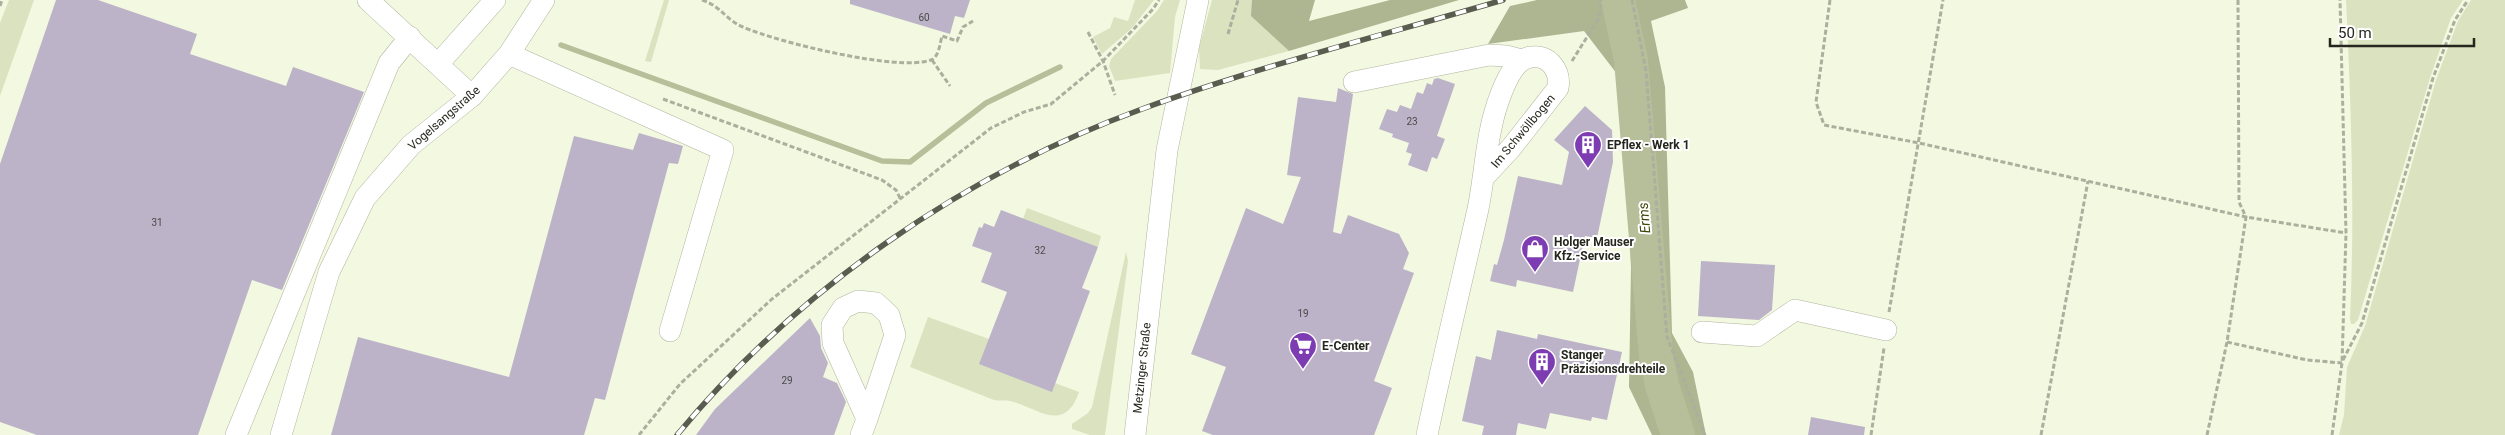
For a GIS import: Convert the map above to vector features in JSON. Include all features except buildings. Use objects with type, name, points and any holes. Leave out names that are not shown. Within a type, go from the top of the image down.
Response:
[{"type":"street","points":[[368,0],[439,63],[472,96]]},
{"type":"street","points":[[439,63],[495,0]]},
{"type":"street","name":"Vogelsangstraße","points":[[281,435],[329,272],[366,198],[411,145],[472,96],[510,54],[544,0]]},
{"type":"street","name":"Metzinger Straße","points":[[1135,435],[1167,150],[1198,0]]},
{"type":"street","points":[[236,435],[390,63],[410,37]]},
{"type":"street","points":[[510,54],[722,150],[670,331]]},
{"type":"street","points":[[1354,82],[1488,55],[1506,56],[1521,60],[1532,56],[1543,58],[1554,66],[1560,77]]},
{"type":"street","name":"Im Schwöllbogen","points":[[1427,435],[1485,176],[1491,129],[1506,82],[1521,60]]},
{"type":"street","name":"Im Schwöllbogen","points":[[1485,176],[1511,148],[1558,88],[1560,77]]},
{"type":"street","points":[[858,301],[876,303],[889,314],[895,335],[864,427],[833,343],[832,325],[843,308],[858,301]]},
{"type":"street","points":[[1702,332],[1757,336],[1795,310],[1886,330]]},
{"type":"path","points":[[0,6],[2,0]]},
{"type":"path","points":[[702,0],[716,4],[728,18],[759,34],[824,51],[864,58],[910,62],[932,60],[936,56],[942,36],[958,42],[962,27],[973,21]]},
{"type":"path","points":[[639,435],[680,384],[772,299],[991,128],[1024,112],[1051,104],[1103,62],[1153,10],[1159,0]]},
{"type":"path","points":[[1228,34],[1238,0]]},
{"type":"path","points":[[1560,77],[1599,18],[1601,0]]},
{"type":"path","points":[[1632,0],[1646,71],[1666,337],[1705,435]]},
{"type":"path","points":[[1830,0],[1816,102],[1824,125],[1920,143],[2246,217],[2346,233]]},
{"type":"path","points":[[1871,435],[1893,278],[1920,143],[1943,0]]},
{"type":"path","points":[[2207,435],[2227,342],[2246,217],[2239,202],[2238,0]]},
{"type":"path","points":[[2332,435],[2342,363],[2346,233],[2340,0]]},
{"type":"path","points":[[2342,363],[2362,324],[2433,78],[2455,20],[2468,0]]},
{"type":"path","points":[[1088,32],[1103,62],[1115,95]]},
{"type":"path","points":[[932,60],[950,86]]},
{"type":"path","points":[[662,99],[882,180],[896,190],[901,200]]},
{"type":"path","points":[[2041,435],[2088,181]]},
{"type":"path","points":[[2227,342],[2307,360],[2342,363]]},
{"type":"green space","points":[[9,0],[34,0],[0,96],[0,23]]},
{"type":"green space","points":[[664,0],[669,0],[651,62],[645,61]]},
{"type":"green space","points":[[1135,0],[1154,0],[1132,28],[1102,54],[1093,37],[1110,28],[1114,17],[1128,21]]},
{"type":"green space","points":[[1164,0],[1180,0],[1175,17],[1170,73],[1115,81],[1109,66],[1111,59],[1157,11]]},
{"type":"green space","points":[[1212,0],[1252,0],[1252,16],[1289,51],[1218,70],[1200,69],[1199,48]]},
{"type":"green space","points":[[1252,0],[1315,0],[1309,21],[1390,0],[1459,0],[1289,51],[1251,16]]},
{"type":"green space","points":[[1537,0],[1685,0],[1688,8],[1651,21],[1665,87],[1672,333],[1693,372],[1706,435],[1652,435],[1629,387],[1631,268],[1624,83],[1584,31],[1488,44],[1510,6]]},
{"type":"green space","points":[[2346,0],[2463,0],[2451,18],[2430,78],[2358,320],[2354,324],[2351,324],[2350,319],[2352,199]]},
{"type":"green space","points":[[2471,0],[2505,0],[2505,435],[2339,435],[2344,415],[2347,367],[2365,326],[2436,80],[2458,21]]},
{"type":"green space","points":[[1027,208],[1101,236],[1098,247],[1023,219]]},
{"type":"green space","points":[[1126,252],[1128,261],[1105,435],[1090,435],[1072,429],[1072,424],[1088,413],[1092,407]]},
{"type":"green space","points":[[928,317],[989,339],[1052,391],[1055,383],[1079,392],[1073,405],[1066,412],[1058,415],[1049,415],[1010,401],[994,400],[910,367]]},
{"type":"waterway","name":"Erms","points":[[1618,0],[1631,60],[1656,357],[1662,385],[1678,435]]},
{"type":"waterway","points":[[561,45],[882,161],[910,162],[986,103],[1060,67]]},
{"type":"railway","points":[[677,435],[724,382],[776,332],[830,285],[888,242],[949,202],[1011,167],[1076,136],[1186,93],[1276,65],[1503,0]]},
{"type":"place","name":"EPflex - Werk 1","points":[[1588,169]]},
{"type":"place","name":"Holger Mauser Kfz.-Service","points":[[1535,273]]},
{"type":"place","name":"E-Center","points":[[1303,370]]},
{"type":"place","name":"Stanger Präzisionsdrehteile","points":[[1542,386]]}]
